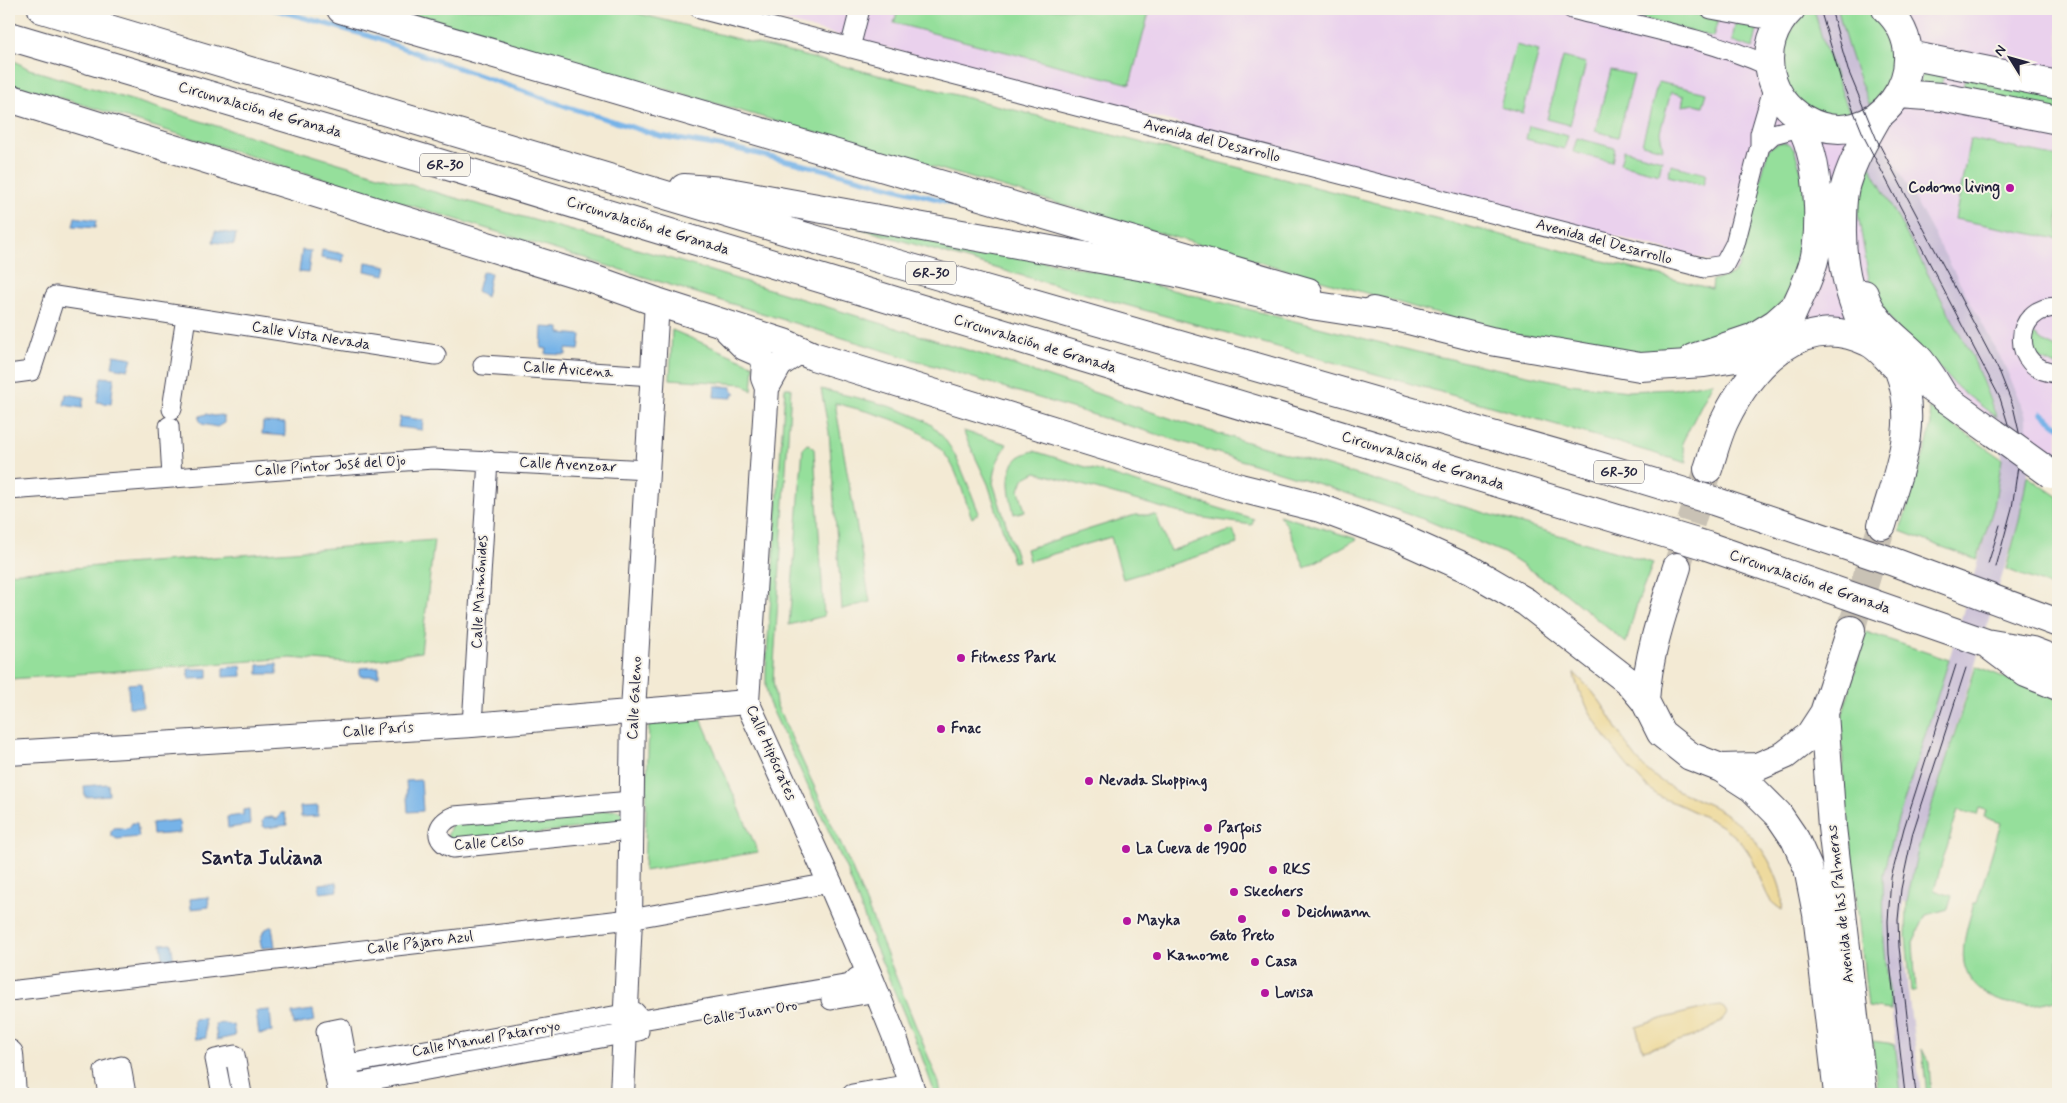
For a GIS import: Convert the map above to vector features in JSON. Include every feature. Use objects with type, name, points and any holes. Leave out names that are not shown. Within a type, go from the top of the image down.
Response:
[{"type":"main road","name":"GR-30","points":[[42,9],[1232,361],[1588,462],[1714,501],[1891,561],[2058,623]]},
{"type":"main road","points":[[341,9],[1395,318],[1491,341],[1640,368],[1704,363],[1775,353]]},
{"type":"main road","points":[[1788,11],[1773,36],[1769,50],[1772,76],[1784,102],[1803,121],[1825,128],[1842,129],[1859,126],[1876,118],[1891,105],[1899,94],[1907,72],[1909,55],[1904,34],[1894,16],[1886,9]]},
{"type":"main road","name":"Circunvalación de Granada","points":[[9,36],[425,159],[1706,546],[1986,644],[2032,651],[2058,661]]},
{"type":"main road","points":[[1909,55],[2058,85]]},
{"type":"main road","points":[[1899,94],[1941,97],[2058,120]]},
{"type":"main road","points":[[9,98],[587,277],[719,323],[784,343],[801,351],[1240,488],[1320,508],[1400,538],[1472,570],[1526,602],[1629,682],[1645,701],[1661,733],[1690,756],[1721,768],[1757,767],[1785,755],[1809,736],[1824,713],[1851,630]]},
{"type":"main road","points":[[1869,342],[1846,282],[1842,250],[1842,211],[1846,184],[1858,151],[1876,118]]},
{"type":"main road","points":[[1775,353],[1784,330],[1799,302],[1813,265],[1818,229],[1818,190],[1811,149],[1803,121]]},
{"type":"main road","points":[[630,184],[723,191],[1173,272],[1311,305],[1395,318]]},
{"type":"main road","points":[[1842,250],[1859,281],[1867,304],[1887,332],[1916,356],[1932,376],[1944,398]]},
{"type":"main road","points":[[1677,365],[1713,350],[1752,338],[1776,323],[1799,302]]},
{"type":"main road","points":[[1708,469],[1723,424],[1741,390],[1775,353],[1800,337],[1824,332],[1848,334],[1869,342],[1898,368],[1944,398],[2055,477]]},
{"type":"main road","points":[[1882,525],[1906,444],[1908,412],[1906,387],[1898,368]]},
{"type":"main road","points":[[1645,701],[1654,639],[1677,567]]},
{"type":"main road","points":[[1986,644],[2026,673],[2058,686]]},
{"type":"main road","name":"Avenida de las Palmeras","points":[[1824,713],[1832,828],[1840,1004],[1844,1037],[1862,1094]]},
{"type":"main road","name":"Avenida de las Palmeras","points":[[1721,768],[1752,788],[1778,814],[1794,839],[1808,868],[1817,914],[1840,1004]]},
{"type":"main road","name":"Avenida de las Palmeras","points":[[1838,1094],[1844,1037]]},
{"type":"main road","points":[[9,1054],[12,1094]]},
{"type":"street","name":"Avenida del Desarrollo","points":[[700,9],[1705,268],[1724,265],[1735,244],[1760,146]]},
{"type":"street","points":[[850,48],[860,9]]},
{"type":"street","points":[[1572,9],[1715,45],[1747,56],[1772,76],[1760,134],[1760,146]]},
{"type":"street","points":[[1711,9],[1760,18],[1788,11]]},
{"type":"street","points":[[1760,146],[1773,134],[1803,121]]},
{"type":"street","name":"Calle Vista Nevada","points":[[9,374],[31,371],[54,296],[436,355]]},
{"type":"street","name":"Calle Galeno","points":[[622,1094],[630,919],[633,712],[657,302]]},
{"type":"street","points":[[2058,307],[2039,310],[2028,320],[2022,339],[2027,358],[2036,368],[2047,373],[2058,373]]},
{"type":"street","points":[[172,477],[170,418],[186,317]]},
{"type":"street","name":"Calle Hipócrates","points":[[719,323],[744,348],[760,355],[764,362],[763,378],[767,388],[747,702],[873,983],[913,1089]]},
{"type":"street","name":"Calle Hipócrates","points":[[767,388],[780,365],[801,351]]},
{"type":"street","name":"Calle Avicena","points":[[483,365],[653,376]]},
{"type":"street","name":"Calle Pintor José del Ojo","points":[[9,490],[433,459],[488,460]]},
{"type":"street","name":"Calle Avenzoar","points":[[488,460],[648,470]]},
{"type":"street","name":"Calle Maimónides","points":[[472,725],[488,460]]},
{"type":"street","name":"Calle París","points":[[9,753],[472,725],[747,702]]},
{"type":"street","name":"Calle Celso","points":[[630,830],[453,848],[445,846],[440,838],[439,828],[444,820],[454,816],[631,801]]},
{"type":"street","name":"Calle Pájaro Azul","points":[[9,991],[630,919],[830,884]]},
{"type":"street","name":"Calle Juan Oro","points":[[624,1024],[873,983]]},
{"type":"street","name":"Calle Manuel Patarroyo","points":[[348,1064],[624,1024]]},
{"type":"street","name":"Calle Manuel Patarroyo","points":[[348,1091],[624,1024]]},
{"type":"street","points":[[341,1028],[348,1064],[348,1091],[326,1031],[341,1028]]},
{"type":"street","points":[[222,1094],[216,1059],[236,1055],[242,1094]]},
{"type":"street","points":[[108,1094],[104,1071],[121,1066],[126,1094]]},
{"type":"street","points":[[852,1094],[913,1089]]},
{"type":"shaded area","points":[[737,9],[2058,9],[2058,458],[2032,440],[1714,262]]},
{"type":"shaded area","points":[[1814,9],[1838,9],[1857,77],[1870,105],[1850,114],[1823,42]]},
{"type":"shaded area","points":[[1880,135],[2004,364],[2025,414],[2029,440],[2027,476],[2019,521],[1918,849],[1907,901],[1903,901],[1903,939],[1921,1094],[1901,1094],[1884,942],[1883,875],[1891,842],[1949,660],[1994,506],[2002,459],[2001,432],[1994,407],[1973,358],[1865,157]]},
{"type":"green space","points":[[1862,8],[1870,12],[1889,34],[1893,45],[1895,56],[1891,78],[1879,97],[1870,105],[1851,58],[1838,9]]},
{"type":"green space","points":[[391,9],[621,9],[1712,289],[1713,280],[1732,275],[1738,268],[1768,150],[1778,143],[1786,143],[1790,144],[1795,151],[1802,174],[1805,199],[1802,256],[1790,292],[1766,322],[1711,343],[1655,355],[1503,333]]},
{"type":"green space","points":[[898,9],[1150,9],[1130,84],[894,23]]},
{"type":"green space","points":[[1606,9],[1673,9],[1718,20],[1713,37]]},
{"type":"green space","points":[[1814,9],[1823,42],[1850,114],[1829,115],[1808,107],[1795,97],[1787,83],[1783,68],[1784,51],[1789,35],[1798,21]]},
{"type":"green space","points":[[1735,24],[1758,27],[1753,48],[1732,41]]},
{"type":"green space","points":[[1516,45],[1539,51],[1523,113],[1500,107]]},
{"type":"green space","points":[[1563,57],[1586,63],[1570,125],[1547,119]]},
{"type":"green space","points":[[9,58],[29,69],[431,191],[665,257],[990,357],[1190,425],[1653,563],[1637,604],[1626,643],[1565,593],[1504,553],[1426,520],[1322,485],[38,91],[9,84]]},
{"type":"green space","points":[[1923,65],[1945,70],[1940,90],[1919,86]]},
{"type":"green space","points":[[1611,70],[1634,75],[1618,137],[1595,131]]},
{"type":"green space","points":[[1966,75],[2058,93],[2058,113],[1961,93]]},
{"type":"green space","points":[[1658,82],[1707,93],[1703,106],[1695,104],[1682,106],[1684,96],[1671,92],[1660,132],[1663,149],[1642,144]]},
{"type":"green space","points":[[1529,126],[1568,136],[1564,149],[1526,139]]},
{"type":"green space","points":[[1577,138],[1615,148],[1612,162],[1573,152]]},
{"type":"green space","name":"Codomo living","points":[[1970,139],[2058,157],[2058,239],[1955,219]]},
{"type":"green space","points":[[1624,150],[1662,160],[1659,174],[1620,164]]},
{"type":"green space","points":[[1865,157],[1973,358],[1997,418],[1958,388],[1936,364],[1899,332],[1871,291],[1856,202]]},
{"type":"green space","points":[[1671,165],[1706,174],[1703,185],[1668,176]]},
{"type":"green space","points":[[846,224],[1101,272],[1417,352],[1570,384],[1628,391],[1673,389],[1713,382],[1682,443],[1687,463]]},
{"type":"green space","points":[[672,330],[754,365],[752,391],[743,384],[670,379]]},
{"type":"green space","points":[[2030,332],[2058,349],[2058,366],[2034,356]]},
{"type":"green space","points":[[785,388],[791,388],[773,680],[776,704],[851,866],[939,1083],[941,1094],[935,1094],[919,1049],[875,946],[846,868],[769,703],[766,669]]},
{"type":"green space","points":[[821,389],[898,409],[914,415],[936,429],[956,458],[979,513],[972,518],[953,466],[939,447],[927,437],[883,416],[835,403],[870,602],[842,609],[829,432]]},
{"type":"green space","points":[[1929,408],[2002,459],[1994,506],[1977,560],[1900,531],[1927,444],[1931,423]]},
{"type":"green space","points":[[963,431],[1007,444],[997,462],[993,483],[1018,561],[1013,562],[988,484]]},
{"type":"green space","points":[[807,444],[814,449],[824,616],[789,625],[803,448]]},
{"type":"green space","points":[[1034,451],[1254,519],[1252,525],[1191,516],[1036,472],[1023,479],[1019,490],[1025,511],[1014,514],[1009,484],[1011,469],[1019,457]]},
{"type":"green space","points":[[2027,476],[2058,497],[2058,589],[2006,569],[2019,521]]},
{"type":"green space","points":[[1135,515],[1156,515],[1170,551],[1233,530],[1238,544],[1123,579],[1111,537],[1029,561],[1026,549]]},
{"type":"green space","points":[[1279,515],[1357,539],[1305,568],[1287,525]]},
{"type":"green space","points":[[434,540],[421,652],[349,663],[291,658],[11,679],[9,668],[9,573]]},
{"type":"green space","points":[[1866,632],[1949,660],[1891,842],[1883,875],[1884,942],[1891,1010],[1868,1007],[1844,784],[1842,717]]},
{"type":"green space","points":[[1976,666],[2058,699],[2058,999],[2036,1004],[2013,1004],[1991,997],[1974,983],[1964,963],[1963,956],[1968,925],[1974,903],[1977,903],[2001,823],[1984,817],[1986,810],[1979,808],[1977,815],[1958,810],[1934,890],[1952,896],[1948,909],[1926,915],[1913,942],[1916,991],[1911,991],[1906,937],[1907,901],[1918,849]]},
{"type":"green space","points":[[700,716],[758,852],[644,871],[649,723]]},
{"type":"green space","points":[[617,810],[624,813],[621,823],[470,841],[447,838],[452,822]]},
{"type":"green space","points":[[1872,1041],[1895,1044],[1901,1094],[1878,1094]]},
{"type":"green space","points":[[1922,1049],[1929,1063],[1931,1094],[1927,1094]]},
{"type":"sand","points":[[1574,673],[1599,700],[1632,752],[1650,773],[1667,785],[1723,812],[1756,841],[1768,859],[1777,879],[1782,894],[1782,910],[1770,900],[1748,851],[1736,837],[1709,819],[1659,796],[1634,774],[1595,721],[1585,703]]},
{"type":"sand","points":[[1720,1006],[1727,1013],[1713,1027],[1690,1038],[1643,1050],[1636,1027]]},
{"type":"water","points":[[75,217],[96,220],[95,228],[73,226]]},
{"type":"water","points":[[215,231],[236,234],[234,245],[213,242]]},
{"type":"water","points":[[302,250],[311,251],[308,273],[299,272]]},
{"type":"water","points":[[322,250],[344,254],[343,262],[321,258]]},
{"type":"water","points":[[366,262],[387,266],[385,275],[365,271]]},
{"type":"water","points":[[482,272],[491,273],[486,297],[477,291]]},
{"type":"water","points":[[542,327],[560,328],[560,333],[581,335],[579,350],[566,349],[566,355],[546,354],[547,349],[541,348]]},
{"type":"water","points":[[114,355],[132,358],[128,370],[112,367]]},
{"type":"water","points":[[101,377],[114,378],[111,404],[97,402]]},
{"type":"water","points":[[715,386],[732,387],[732,390],[736,393],[732,395],[732,398],[714,397]]},
{"type":"water","points":[[66,394],[84,397],[82,408],[64,405]]},
{"type":"water","points":[[206,414],[221,415],[224,417],[224,423],[217,427],[202,424],[199,419],[200,416]]},
{"type":"water","points":[[400,417],[423,420],[422,430],[398,427]]},
{"type":"water","points":[[263,422],[285,423],[285,436],[262,434]]},
{"type":"water","points":[[277,664],[277,674],[258,674],[258,665]]},
{"type":"water","points":[[241,666],[242,676],[223,677],[223,668]]},
{"type":"water","points":[[379,667],[379,676],[360,676],[360,668]]},
{"type":"water","points":[[188,669],[208,669],[208,678],[189,679]]},
{"type":"water","points":[[141,683],[143,707],[129,707],[128,684]]},
{"type":"water","points":[[421,780],[423,811],[408,812],[406,781]]},
{"type":"water","points":[[108,784],[109,795],[85,797],[84,786]]},
{"type":"water","points":[[318,806],[318,816],[301,817],[300,807]]},
{"type":"water","points":[[249,809],[250,825],[228,828],[227,817],[243,815],[243,810]]},
{"type":"water","points":[[281,813],[285,813],[287,825],[266,828],[263,826],[262,821],[264,818],[272,817],[277,820]]},
{"type":"water","points":[[179,820],[180,833],[153,835],[152,823]]},
{"type":"water","points":[[132,823],[137,823],[139,837],[117,839],[111,835],[111,831],[114,828],[128,828]]},
{"type":"water","points":[[337,882],[338,891],[320,893],[319,884]]},
{"type":"water","points":[[208,897],[209,907],[191,909],[190,899]]},
{"type":"water","points":[[272,926],[275,947],[262,948],[260,941],[264,930]]},
{"type":"water","points":[[171,943],[174,962],[164,963],[161,944]]},
{"type":"water","points":[[270,1010],[272,1032],[259,1034],[256,1011]]},
{"type":"water","points":[[313,1010],[315,1021],[294,1025],[292,1013]]},
{"type":"water","points":[[204,1018],[206,1038],[195,1039],[193,1019]]},
{"type":"water","points":[[215,1024],[233,1025],[235,1036],[217,1040]]},
{"type":"waterway","points":[[273,9],[369,36],[568,107],[660,136],[732,148],[826,170],[983,211]]},
{"type":"waterway","points":[[2042,413],[2058,426]]},
{"type":"tunnel","points":[[1678,563],[1708,469]]},
{"type":"tunnel","points":[[1851,630],[1882,525]]},
{"type":"tram line","points":[[1820,9],[1841,80],[1865,139],[2000,398],[2008,424],[2011,454]]},
{"type":"tram line","points":[[1831,9],[1848,70],[1877,140],[2000,373],[2013,406],[2019,432],[2018,466],[2012,508],[1996,567]]},
{"type":"tram line","points":[[1988,564],[2000,525]]},
{"type":"tram line","points":[[1905,1094],[1889,954],[1888,921],[1891,878],[1904,828],[1956,665]]},
{"type":"tram line","points":[[1916,1094],[1899,947],[1898,920],[1901,889],[1913,832],[1966,668]]},
{"type":"place","name":"Codomo living","points":[[2010,188]]},
{"type":"place","name":"Fitness Park","points":[[961,658]]},
{"type":"place","name":"Fnac","points":[[941,729]]},
{"type":"place","name":"Nevada Shopping","points":[[1089,781]]},
{"type":"place","name":"Parfois","points":[[1208,828]]},
{"type":"place","name":"La Cueva de 1900","points":[[1126,849]]},
{"type":"place","name":"RKS","points":[[1273,870]]},
{"type":"place","name":"Skechers","points":[[1234,892]]},
{"type":"place","name":"Deichmann","points":[[1286,913]]},
{"type":"place","name":"Gato Preto","points":[[1242,919]]},
{"type":"place","name":"Mayka","points":[[1127,921]]},
{"type":"place","name":"Kamome","points":[[1157,956]]},
{"type":"place","name":"Casa","points":[[1255,962]]},
{"type":"place","name":"Lovisa","points":[[1265,993]]},
{"type":"district","name":"Santa Juliana","points":[[262,858]]}]
